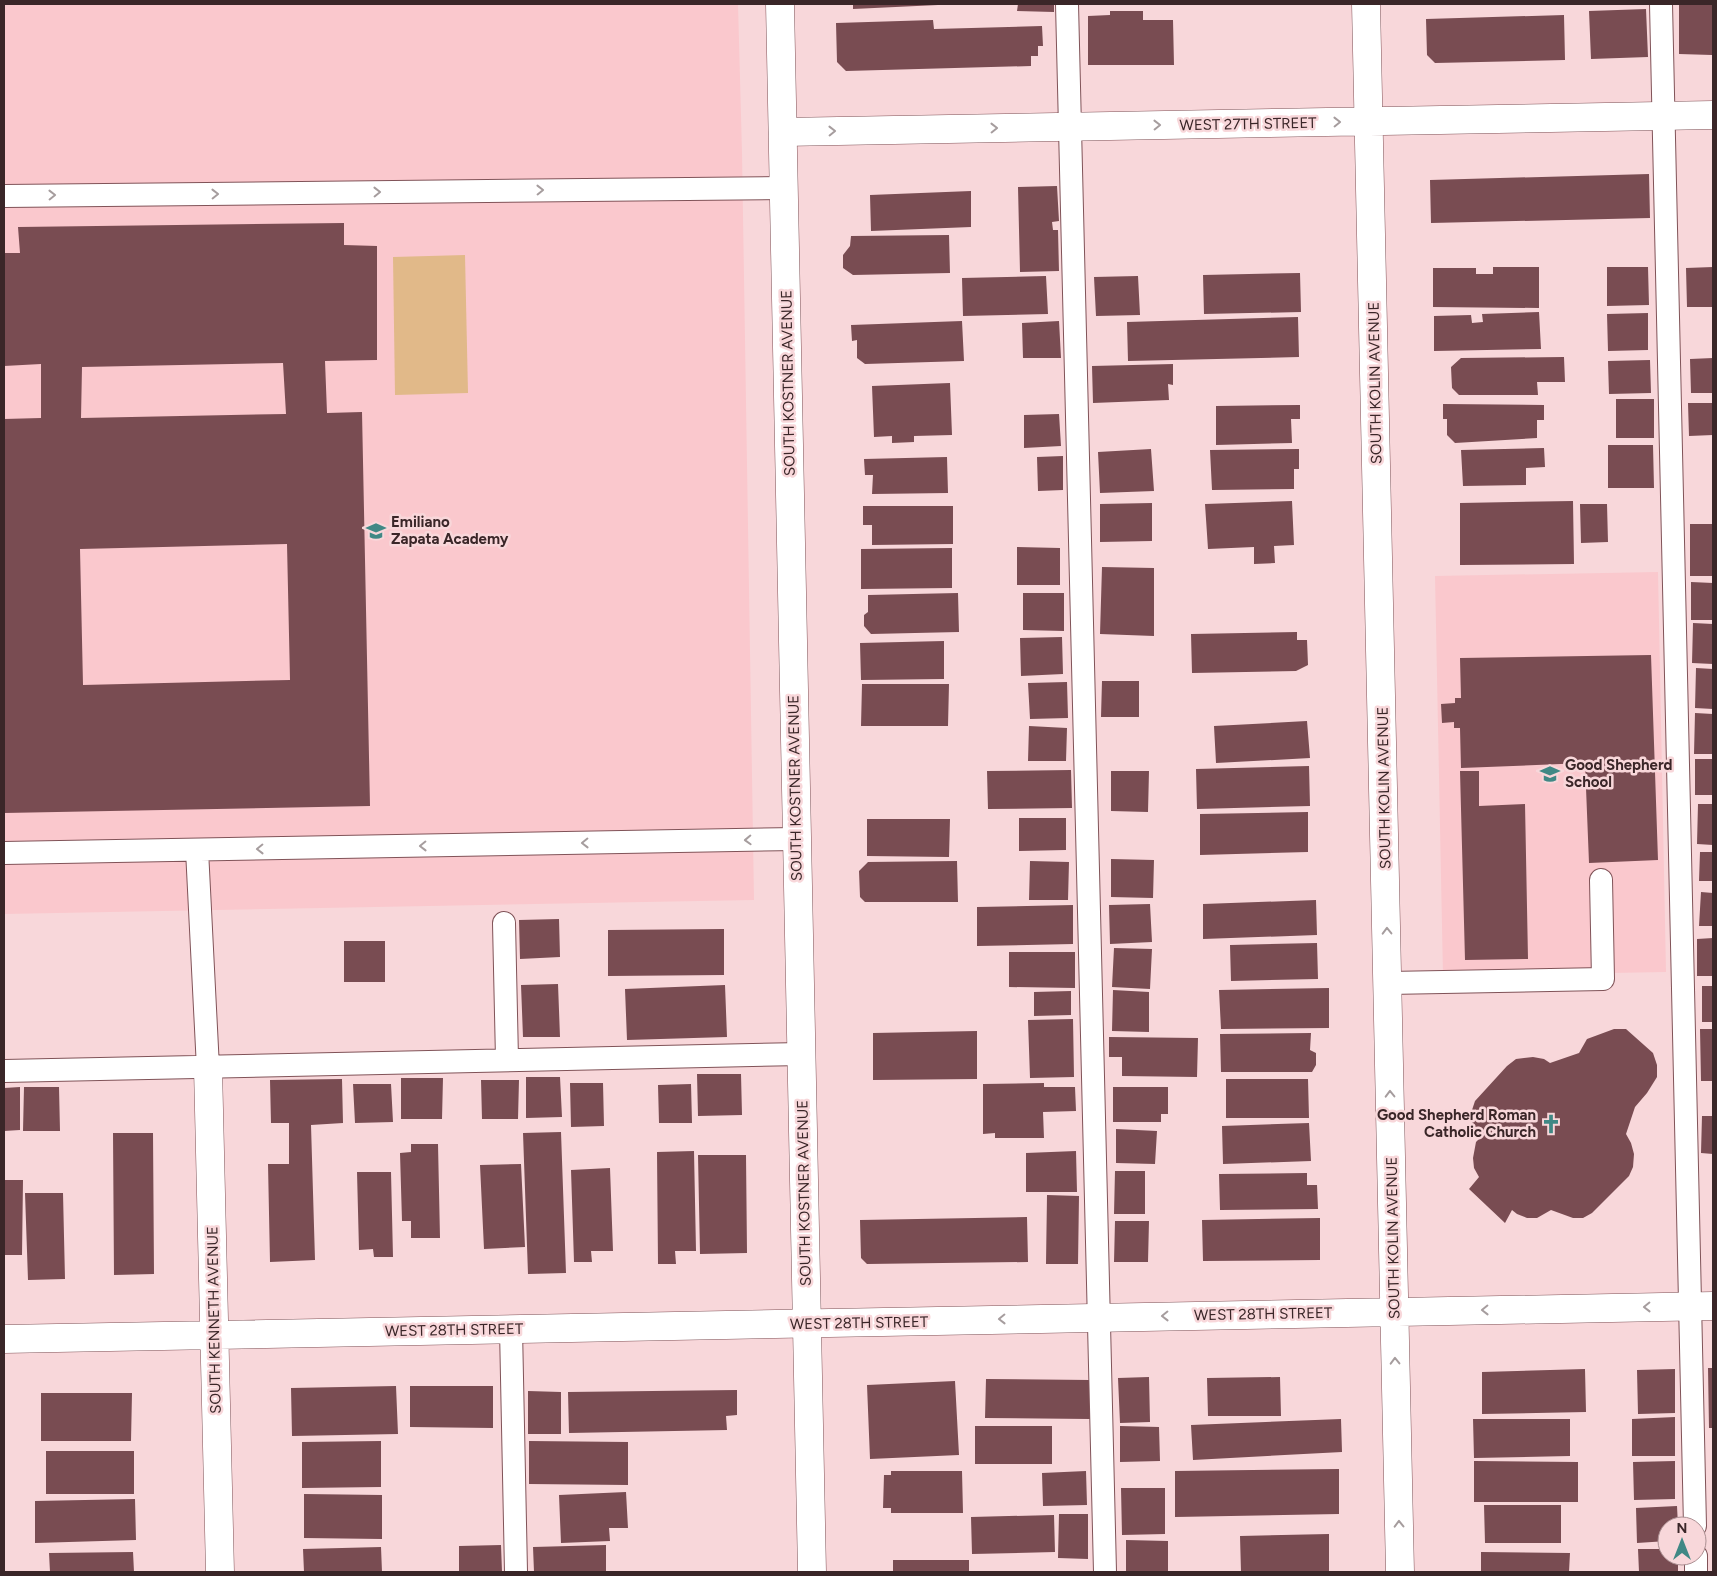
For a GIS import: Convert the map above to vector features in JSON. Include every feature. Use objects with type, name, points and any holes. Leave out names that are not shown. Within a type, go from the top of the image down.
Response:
[{"type":"street","name":"SOUTH KOSTNER AVENUE","points":[[780,4],[812,1572]]},
{"type":"street","name":"SOUTH KOLIN AVENUE","points":[[1366,4],[1400,1572]]},
{"type":"street","name":"WEST 27TH STREET","points":[[783,132],[1713,116]]},
{"type":"street","name":"SOUTH KENNETH AVENUE","points":[[208,1068],[220,1572]]},
{"type":"street","name":"WEST 28TH STREET","points":[[4,1339],[1702,1306]]},
{"type":"lane","points":[[1067,4],[1105,1572]]},
{"type":"lane","points":[[1661,4],[1663,116],[1702,1306],[1695,1516]]},
{"type":"lane","points":[[4,196],[784,188]]},
{"type":"lane","points":[[4,853],[796,839]]},
{"type":"lane","points":[[197,850],[208,1068]]},
{"type":"lane","points":[[1388,983],[1603,979],[1601,880]]},
{"type":"lane","points":[[504,923],[506,1059]]},
{"type":"lane","points":[[4,1071],[802,1054]]},
{"type":"lane","points":[[511,1329],[516,1572]]},
{"type":"shaded area","name":"Emiliano Zapata Academy","points":[[4,4],[738,4],[754,900],[4,914]]},
{"type":"shaded area","points":[[465,255],[468,393],[395,395],[393,257]]},
{"type":"shaded area","name":"Good Shepherd School","points":[[1658,572],[1666,972],[1443,976],[1435,576]]},
{"type":"building","points":[[853,4],[937,4],[938,5],[853,9]]},
{"type":"building","points":[[1018,4],[1054,4],[1054,12],[1017,11]]},
{"type":"building","points":[[1679,4],[1712,4],[1712,55],[1679,54]]},
{"type":"building","points":[[1646,9],[1648,57],[1591,59],[1589,11]]},
{"type":"building","points":[[1110,11],[1143,11],[1143,20],[1173,20],[1174,65],[1088,65],[1088,16],[1110,15]]},
{"type":"building","points":[[1564,15],[1565,60],[1435,63],[1427,55],[1426,19]]},
{"type":"building","points":[[933,20],[934,29],[1042,26],[1043,46],[1038,46],[1038,56],[1031,56],[1031,66],[846,71],[837,62],[836,23]]},
{"type":"building","points":[[1649,174],[1650,218],[1431,223],[1430,180]]},
{"type":"building","points":[[1057,186],[1059,221],[1052,222],[1053,230],[1058,230],[1059,271],[1020,272],[1018,187]]},
{"type":"building","points":[[971,191],[971,227],[871,231],[870,195]]},
{"type":"building","name":"Emiliano Zapata Academy","points":[[344,223],[344,245],[377,246],[377,360],[325,361],[327,413],[362,412],[370,806],[4,813],[4,419],[41,418],[41,364],[4,366],[4,253],[20,253],[18,227]],"holes":[[[283,363],[286,414],[81,418],[82,367]],[[287,544],[290,680],[83,685],[80,549]]]},
{"type":"building","points":[[949,235],[950,273],[853,275],[843,268],[843,255],[850,246],[851,236]]},
{"type":"building","points":[[1493,267],[1539,267],[1539,308],[1433,307],[1433,268],[1476,268],[1476,274],[1493,274]]},
{"type":"building","points":[[1607,267],[1648,267],[1649,305],[1607,306]]},
{"type":"building","points":[[1713,267],[1713,307],[1687,307],[1686,268]]},
{"type":"building","points":[[1300,273],[1301,312],[1204,314],[1203,275]]},
{"type":"building","points":[[1046,276],[1048,314],[963,316],[962,278]]},
{"type":"building","points":[[1138,276],[1140,315],[1096,316],[1094,277]]},
{"type":"building","points":[[1539,312],[1541,349],[1434,351],[1434,316],[1471,315],[1472,323],[1483,322],[1482,314]]},
{"type":"building","points":[[1648,313],[1648,350],[1608,351],[1607,314]]},
{"type":"building","points":[[1298,317],[1299,357],[1128,361],[1127,322]]},
{"type":"building","points":[[962,321],[964,361],[865,364],[857,358],[857,340],[852,341],[851,325]]},
{"type":"building","points":[[1059,321],[1061,358],[1023,358],[1022,323]]},
{"type":"building","points":[[1564,357],[1565,382],[1537,382],[1538,395],[1459,395],[1452,388],[1451,367],[1461,358]]},
{"type":"building","points":[[1713,358],[1713,393],[1691,393],[1690,359]]},
{"type":"building","points":[[1650,360],[1651,393],[1609,394],[1608,361]]},
{"type":"building","points":[[1173,364],[1173,385],[1168,384],[1169,400],[1093,403],[1092,366]]},
{"type":"building","points":[[950,383],[952,435],[914,436],[914,442],[892,443],[892,436],[874,437],[872,386]]},
{"type":"building","points":[[1616,399],[1654,399],[1654,438],[1616,438]]},
{"type":"building","points":[[1688,403],[1713,403],[1713,435],[1689,436]]},
{"type":"building","points":[[1443,404],[1544,405],[1544,420],[1537,420],[1537,438],[1455,443],[1447,435],[1447,419],[1443,419]]},
{"type":"building","points":[[1300,405],[1300,419],[1291,419],[1292,443],[1216,445],[1216,406]]},
{"type":"building","points":[[1059,414],[1061,446],[1024,448],[1024,415]]},
{"type":"building","points":[[1608,445],[1653,445],[1654,488],[1608,488]]},
{"type":"building","points":[[1544,448],[1545,467],[1526,468],[1526,485],[1463,486],[1461,450]]},
{"type":"building","points":[[1151,449],[1154,491],[1100,493],[1098,452]]},
{"type":"building","points":[[1299,449],[1299,469],[1294,469],[1294,489],[1212,490],[1210,450]]},
{"type":"building","points":[[1063,456],[1063,490],[1038,491],[1037,457]]},
{"type":"building","points":[[947,457],[948,493],[872,494],[873,475],[865,475],[864,459]]},
{"type":"building","points":[[1292,501],[1294,545],[1274,546],[1275,563],[1254,564],[1254,547],[1208,549],[1205,504]]},
{"type":"building","points":[[1573,501],[1574,564],[1460,565],[1460,503]]},
{"type":"building","points":[[1152,503],[1152,541],[1100,542],[1100,504]]},
{"type":"building","points":[[1580,504],[1607,504],[1608,542],[1581,543]]},
{"type":"building","points":[[863,506],[953,506],[953,544],[872,545],[872,525],[863,525]]},
{"type":"building","points":[[1690,524],[1713,524],[1713,576],[1690,576]]},
{"type":"building","points":[[1017,547],[1060,548],[1060,585],[1017,585]]},
{"type":"building","points":[[952,548],[952,588],[861,589],[861,549]]},
{"type":"building","points":[[1102,567],[1154,568],[1154,636],[1100,634]]},
{"type":"building","points":[[1691,582],[1713,583],[1713,620],[1691,620]]},
{"type":"building","points":[[958,593],[959,632],[871,634],[864,626],[864,615],[868,612],[868,595]]},
{"type":"building","points":[[1023,593],[1064,593],[1064,631],[1023,630]]},
{"type":"building","points":[[1693,623],[1713,624],[1713,664],[1692,663]]},
{"type":"building","points":[[1297,632],[1297,640],[1307,640],[1308,665],[1296,671],[1192,673],[1191,634]]},
{"type":"building","points":[[1062,637],[1063,674],[1021,676],[1020,638]]},
{"type":"building","points":[[944,641],[944,679],[861,680],[860,643]]},
{"type":"building","points":[[1651,655],[1658,860],[1589,863],[1585,763],[1461,768],[1460,728],[1454,728],[1454,722],[1442,723],[1441,704],[1455,703],[1455,698],[1461,698],[1460,658]]},
{"type":"building","points":[[1696,668],[1713,669],[1713,709],[1695,708]]},
{"type":"building","points":[[1102,681],[1139,681],[1139,717],[1101,717]]},
{"type":"building","points":[[1067,682],[1068,718],[1030,719],[1028,683]]},
{"type":"building","points":[[862,684],[949,684],[948,726],[861,726]]},
{"type":"building","points":[[1695,713],[1713,714],[1713,754],[1694,754]]},
{"type":"building","points":[[1307,721],[1310,758],[1216,763],[1214,726]]},
{"type":"building","points":[[1029,726],[1067,728],[1066,761],[1028,761]]},
{"type":"building","points":[[1695,759],[1713,759],[1713,795],[1695,795]]},
{"type":"building","points":[[1309,766],[1310,806],[1197,809],[1196,769]]},
{"type":"building","points":[[1071,770],[1072,808],[988,809],[987,771]]},
{"type":"building","points":[[1111,771],[1149,771],[1148,812],[1111,811]]},
{"type":"building","points":[[1460,771],[1479,771],[1479,806],[1525,804],[1528,959],[1465,960]]},
{"type":"building","points":[[1698,804],[1713,804],[1713,845],[1697,844]]},
{"type":"building","points":[[1308,812],[1308,852],[1200,855],[1200,814]]},
{"type":"building","points":[[1019,818],[1066,818],[1066,850],[1019,851]]},
{"type":"building","points":[[867,819],[950,819],[949,857],[867,856]]},
{"type":"building","points":[[1700,852],[1713,852],[1713,881],[1699,881]]},
{"type":"building","points":[[1111,859],[1154,860],[1153,898],[1111,897]]},
{"type":"building","points":[[957,861],[958,902],[865,902],[860,897],[859,871],[868,862]]},
{"type":"building","points":[[1030,861],[1069,862],[1068,900],[1029,900]]},
{"type":"building","points":[[1701,892],[1713,893],[1713,926],[1699,926]]},
{"type":"building","points":[[1316,900],[1317,935],[1203,939],[1203,904]]},
{"type":"building","points":[[1150,904],[1152,942],[1110,944],[1109,905]]},
{"type":"building","points":[[1073,905],[1073,944],[977,946],[977,907]]},
{"type":"building","points":[[559,919],[560,957],[520,959],[519,920]]},
{"type":"building","points":[[724,929],[724,975],[608,976],[608,930]]},
{"type":"building","points":[[1713,938],[1713,976],[1697,976],[1697,939]]},
{"type":"building","points":[[344,941],[385,941],[385,982],[344,982]]},
{"type":"building","points":[[1317,943],[1318,979],[1231,981],[1230,945]]},
{"type":"building","points":[[1114,948],[1152,949],[1150,989],[1112,987]]},
{"type":"building","points":[[1009,952],[1075,952],[1075,988],[1009,987]]},
{"type":"building","points":[[558,984],[560,1037],[523,1037],[521,985]]},
{"type":"building","points":[[725,985],[727,1037],[627,1040],[625,989]]},
{"type":"building","points":[[1702,986],[1713,986],[1713,1022],[1702,1022]]},
{"type":"building","points":[[1329,988],[1329,1028],[1221,1029],[1219,990]]},
{"type":"building","points":[[1113,990],[1149,992],[1149,1032],[1112,1031]]},
{"type":"building","points":[[1071,991],[1071,1015],[1034,1016],[1034,992]]},
{"type":"building","points":[[1073,1019],[1074,1077],[1030,1078],[1028,1020]]},
{"type":"building","name":"Good Shepherd Roman Catholic Church","points":[[1614,1029],[1626,1029],[1653,1053],[1657,1065],[1657,1077],[1635,1107],[1626,1134],[1634,1154],[1633,1167],[1629,1176],[1592,1213],[1583,1218],[1573,1218],[1551,1210],[1537,1218],[1527,1218],[1512,1210],[1505,1223],[1469,1189],[1479,1177],[1474,1168],[1473,1158],[1476,1142],[1480,1138],[1473,1127],[1471,1113],[1475,1101],[1507,1066],[1516,1059],[1533,1057],[1544,1059],[1550,1063],[1579,1053],[1587,1039]]},
{"type":"building","points":[[1700,1029],[1713,1029],[1713,1081],[1701,1081]]},
{"type":"building","points":[[977,1031],[977,1079],[873,1080],[873,1033]]},
{"type":"building","points":[[1311,1033],[1310,1050],[1316,1053],[1316,1065],[1312,1072],[1221,1072],[1220,1034]]},
{"type":"building","points":[[1109,1037],[1198,1038],[1197,1077],[1122,1076],[1122,1057],[1109,1057]]},
{"type":"building","points":[[697,1074],[741,1074],[742,1115],[698,1116]]},
{"type":"building","points":[[526,1077],[560,1077],[562,1117],[526,1118]]},
{"type":"building","points":[[401,1078],[443,1078],[442,1119],[401,1119]]},
{"type":"building","points":[[342,1079],[343,1123],[311,1125],[315,1260],[270,1262],[268,1164],[289,1164],[289,1123],[271,1123],[270,1080]]},
{"type":"building","points":[[1226,1079],[1308,1079],[1309,1118],[1226,1118]]},
{"type":"building","points":[[481,1080],[519,1080],[518,1119],[482,1119]]},
{"type":"building","points":[[570,1083],[603,1083],[604,1126],[571,1127]]},
{"type":"building","points":[[1044,1083],[1044,1087],[1075,1087],[1076,1111],[1043,1112],[1044,1138],[995,1138],[995,1133],[983,1134],[983,1084]]},
{"type":"building","points":[[353,1084],[391,1084],[393,1122],[355,1123]]},
{"type":"building","points":[[691,1084],[692,1123],[659,1123],[658,1085]]},
{"type":"building","points":[[20,1087],[20,1130],[4,1131],[4,1088]]},
{"type":"building","points":[[24,1087],[59,1087],[60,1131],[23,1131]]},
{"type":"building","points":[[1113,1087],[1168,1087],[1168,1114],[1161,1114],[1161,1122],[1113,1122]]},
{"type":"building","points":[[1702,1116],[1713,1116],[1713,1154],[1701,1153]]},
{"type":"building","points":[[1309,1123],[1311,1161],[1223,1164],[1222,1126]]},
{"type":"building","points":[[1116,1129],[1157,1131],[1155,1164],[1116,1163]]},
{"type":"building","points":[[561,1132],[566,1273],[528,1274],[523,1133]]},
{"type":"building","points":[[113,1133],[153,1133],[154,1274],[114,1275]]},
{"type":"building","points":[[411,1144],[438,1144],[440,1238],[411,1238],[411,1221],[402,1221],[400,1153],[411,1152]]},
{"type":"building","points":[[694,1151],[696,1251],[675,1251],[676,1264],[658,1264],[657,1152]]},
{"type":"building","points":[[1076,1151],[1077,1192],[1026,1192],[1026,1153]]},
{"type":"building","points":[[698,1155],[746,1155],[747,1253],[700,1254]]},
{"type":"building","points":[[521,1164],[525,1247],[484,1249],[480,1165]]},
{"type":"building","points":[[610,1168],[613,1251],[591,1251],[592,1262],[574,1262],[571,1170]]},
{"type":"building","points":[[1115,1171],[1145,1171],[1145,1214],[1114,1214]]},
{"type":"building","points":[[357,1172],[391,1172],[393,1257],[374,1257],[373,1249],[359,1250]]},
{"type":"building","points":[[1307,1173],[1307,1185],[1317,1185],[1318,1209],[1220,1210],[1219,1174]]},
{"type":"building","points":[[4,1180],[23,1180],[22,1255],[4,1255]]},
{"type":"building","points":[[25,1193],[63,1193],[65,1279],[28,1280]]},
{"type":"building","points":[[1047,1195],[1079,1196],[1078,1264],[1046,1264]]},
{"type":"building","points":[[1027,1217],[1028,1262],[867,1264],[861,1258],[860,1220]]},
{"type":"building","points":[[1320,1218],[1320,1260],[1203,1261],[1202,1220]]},
{"type":"building","points":[[1115,1221],[1149,1221],[1148,1262],[1114,1262]]},
{"type":"building","points":[[1708,1368],[1713,1368],[1713,1428],[1709,1428]]},
{"type":"building","points":[[1585,1369],[1586,1412],[1482,1414],[1482,1372]]},
{"type":"building","points":[[1675,1369],[1675,1413],[1638,1414],[1637,1370]]},
{"type":"building","points":[[1149,1377],[1150,1422],[1120,1423],[1118,1378]]},
{"type":"building","points":[[1280,1377],[1281,1416],[1208,1416],[1207,1378]]},
{"type":"building","points":[[986,1379],[1090,1380],[1090,1419],[985,1418]]},
{"type":"building","points":[[955,1381],[959,1455],[870,1459],[867,1385]]},
{"type":"building","points":[[396,1386],[398,1434],[292,1436],[291,1388]]},
{"type":"building","points":[[410,1386],[493,1386],[493,1428],[410,1427]]},
{"type":"building","points":[[737,1390],[737,1415],[726,1416],[727,1430],[569,1433],[568,1392]]},
{"type":"building","points":[[528,1391],[561,1392],[561,1434],[528,1434]]},
{"type":"building","points":[[41,1393],[132,1393],[131,1441],[41,1441]]},
{"type":"building","points":[[1675,1417],[1675,1456],[1632,1456],[1632,1419]]},
{"type":"building","points":[[1341,1419],[1342,1452],[1193,1460],[1191,1425]]},
{"type":"building","points":[[1473,1419],[1570,1419],[1570,1456],[1474,1458]]},
{"type":"building","points":[[975,1426],[1052,1426],[1052,1464],[975,1464]]},
{"type":"building","points":[[1120,1426],[1159,1427],[1160,1461],[1120,1462]]},
{"type":"building","points":[[381,1441],[381,1487],[302,1488],[302,1442]]},
{"type":"building","points":[[529,1441],[628,1442],[628,1485],[529,1484]]},
{"type":"building","points":[[46,1451],[134,1451],[134,1494],[46,1494]]},
{"type":"building","points":[[1474,1461],[1578,1462],[1578,1502],[1474,1502]]},
{"type":"building","points":[[1675,1461],[1675,1499],[1634,1500],[1633,1462]]},
{"type":"building","points":[[1339,1469],[1339,1514],[1175,1517],[1175,1471]]},
{"type":"building","points":[[891,1471],[962,1471],[963,1513],[891,1513],[891,1508],[883,1508],[884,1475],[891,1475]]},
{"type":"building","points":[[1086,1471],[1087,1505],[1043,1506],[1042,1473]]},
{"type":"building","points":[[1121,1488],[1165,1488],[1165,1534],[1122,1535]]},
{"type":"building","points":[[626,1492],[628,1528],[609,1528],[610,1541],[561,1543],[559,1495]]},
{"type":"building","points":[[304,1494],[382,1495],[382,1539],[304,1538]]},
{"type":"building","points":[[135,1499],[136,1540],[35,1543],[35,1501]]},
{"type":"building","points":[[1484,1505],[1561,1505],[1561,1543],[1485,1543]]},
{"type":"building","points":[[1677,1506],[1678,1516],[1657,1516],[1657,1542],[1637,1543],[1636,1508]]},
{"type":"building","points":[[1059,1514],[1088,1514],[1088,1559],[1058,1558]]},
{"type":"building","points":[[1054,1515],[1055,1552],[972,1554],[971,1517]]},
{"type":"building","points":[[1329,1534],[1329,1572],[1241,1572],[1240,1536]]},
{"type":"building","points":[[1126,1540],[1168,1541],[1168,1572],[1126,1572]]},
{"type":"building","points":[[501,1545],[502,1572],[459,1572],[459,1546]]},
{"type":"building","points":[[606,1545],[606,1572],[534,1572],[533,1547]]},
{"type":"building","points":[[381,1547],[382,1572],[304,1572],[303,1549]]},
{"type":"building","points":[[1638,1549],[1657,1549],[1657,1566],[1678,1566],[1678,1572],[1639,1572]]},
{"type":"building","points":[[133,1552],[134,1572],[50,1572],[49,1553]]},
{"type":"building","points":[[1481,1552],[1570,1553],[1569,1572],[1481,1572]]},
{"type":"building","points":[[893,1560],[969,1560],[969,1572],[893,1572]]},
{"type":"place","name":"Emiliano Zapata Academy","points":[[376,531]]},
{"type":"place","name":"Good Shepherd School","points":[[1550,774]]},
{"type":"place","name":"Good Shepherd Roman Catholic Church","points":[[1551,1124]]}]
